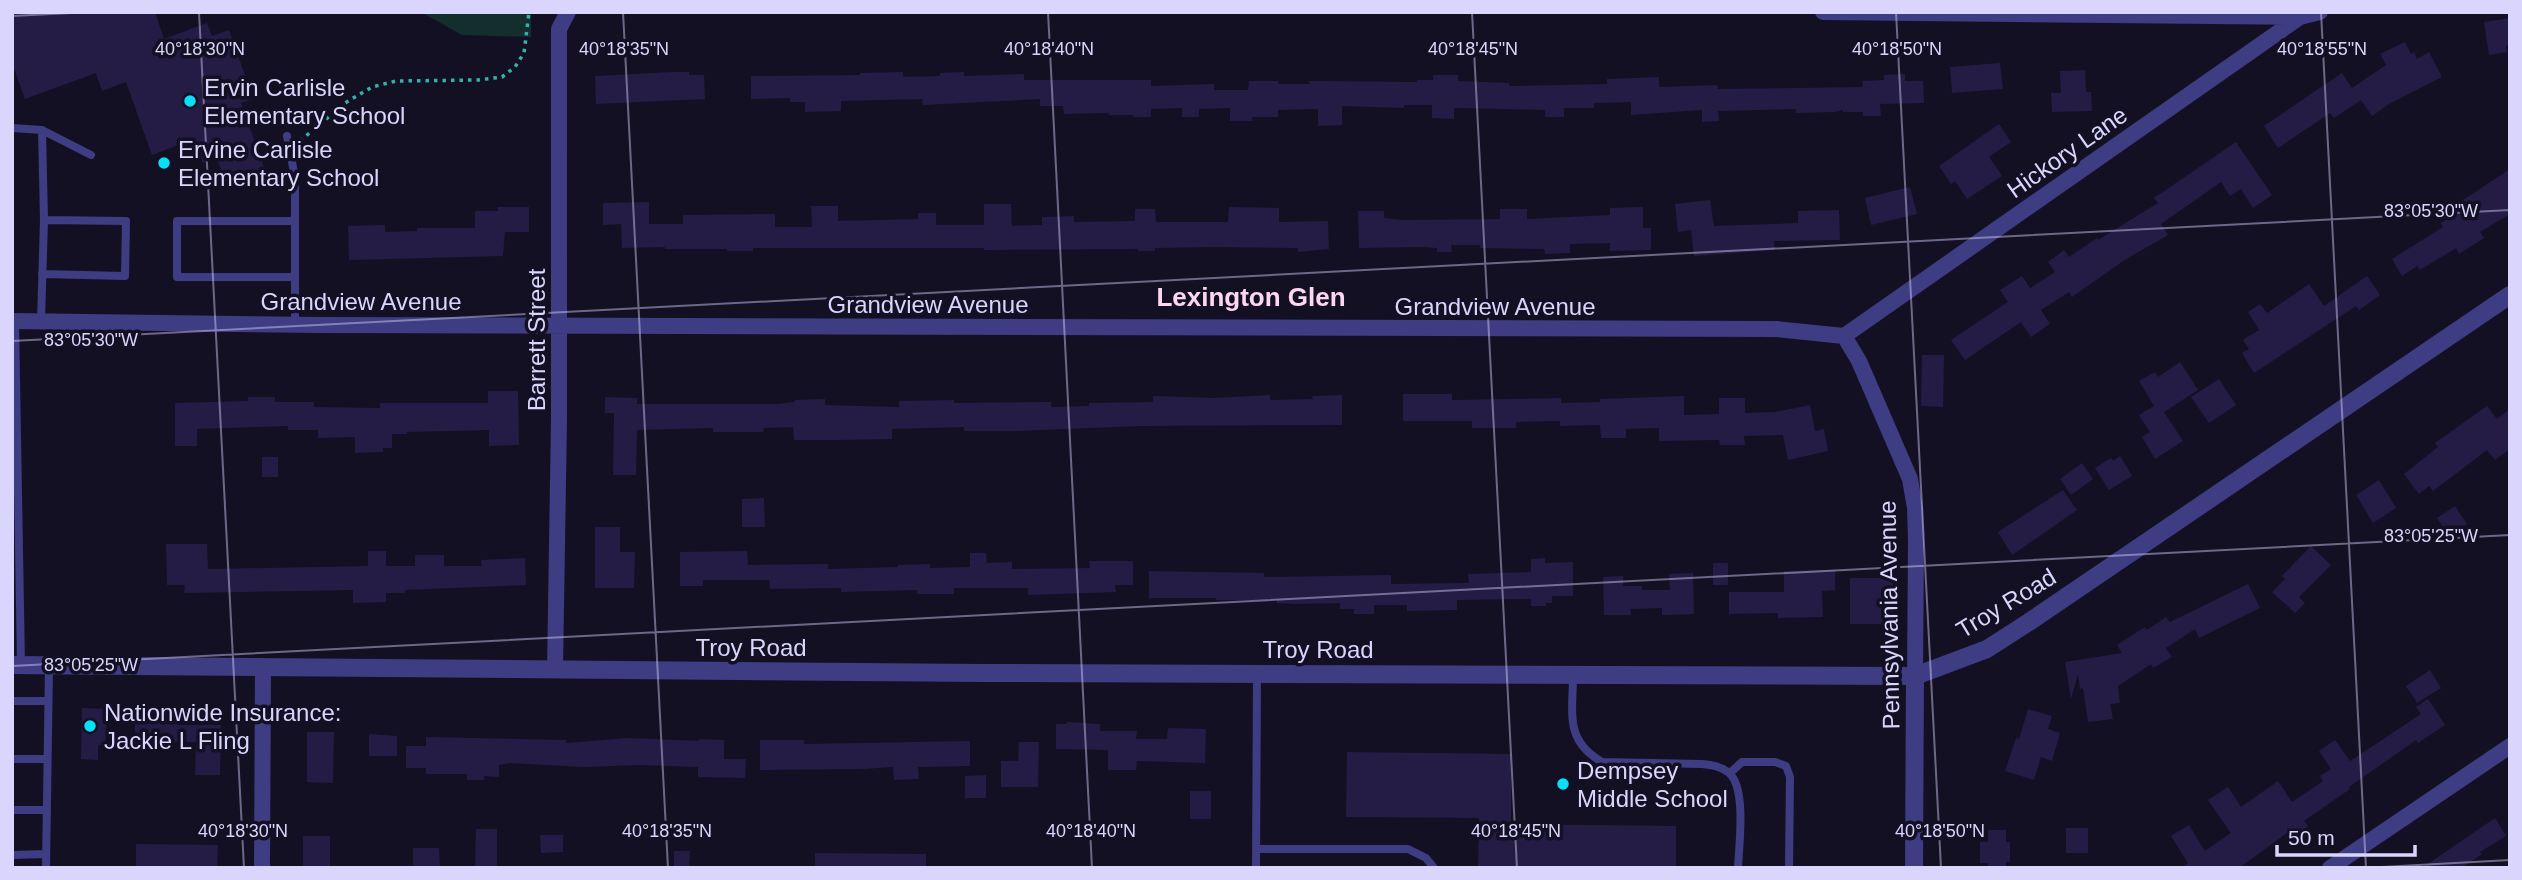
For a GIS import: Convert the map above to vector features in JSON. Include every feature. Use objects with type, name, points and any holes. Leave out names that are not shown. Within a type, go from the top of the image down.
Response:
[{"type":"street","name":"Barrett Street","points":[[555,670],[559,29],[568,12]]},
{"type":"street","points":[[1823,12],[2300,17]]},
{"type":"street","name":"Hickory Lane","points":[[1844,336],[2300,17],[2320,12]]},
{"type":"street","name":"Troy Road","points":[[17,665],[1915,676],[1987,649],[2510,295]]},
{"type":"street","name":"Grandview Avenue","points":[[14,321],[1259,329],[1776,329],[1844,336]]},
{"type":"street","name":"Pennsylvania Avenue","points":[[1844,336],[1859,361],[1910,479],[1915,508],[1914,868]]},
{"type":"street","points":[[262,868],[263,668]]},
{"type":"street","points":[[2330,868],[2510,746]]},
{"type":"lane","points":[[12,128],[42,130],[91,155]]},
{"type":"lane","points":[[41,321],[44,220],[42,130]]},
{"type":"lane","points":[[289,140],[295,178],[295,324]]},
{"type":"lane","points":[[42,274],[125,276],[126,221],[44,220]]},
{"type":"lane","points":[[294,221],[177,221],[177,277],[294,276]]},
{"type":"lane","points":[[14,321],[17,665]]},
{"type":"lane","points":[[46,868],[49,666]]},
{"type":"lane","points":[[1256,868],[1257,673]]},
{"type":"lane","points":[[1573,676],[1573,731],[1588,754],[1602,762],[1702,764],[1717,766],[1730,773],[1737,783],[1740,796],[1738,868]]},
{"type":"lane","points":[[12,701],[48,701]]},
{"type":"lane","points":[[12,759],[47,759]]},
{"type":"lane","points":[[1730,773],[1742,762],[1775,762],[1786,766],[1790,777],[1789,868]]},
{"type":"lane","points":[[12,810],[47,810]]},
{"type":"lane","points":[[1256,849],[1408,849],[1426,858],[1434,868]]},
{"type":"lane","points":[[12,855],[46,854]]},
{"type":"path","points":[[289,140],[303,140],[345,103],[372,87],[396,81],[502,77],[524,53],[529,12]]},
{"type":"green space","points":[[421,12],[531,12],[531,37],[462,35]]},
{"type":"building","name":"Ervin Carlisle Elementary School","points":[[12,12],[155,12],[164,39],[207,23],[212,36],[229,30],[248,84],[253,82],[258,97],[241,103],[266,173],[228,187],[217,158],[203,163],[194,139],[152,155],[126,82],[102,91],[96,73],[25,99],[12,63]]},
{"type":"building","points":[[2510,18],[2510,45],[2506,46],[2507,52],[2489,55],[2484,22]]},
{"type":"building","points":[[2405,42],[2417,59],[2429,52],[2442,77],[2389,104],[2372,116],[2361,100],[2334,118],[2330,113],[2278,148],[2264,126],[2342,73],[2352,88],[2386,65],[2380,54]]},
{"type":"building","points":[[2000,63],[2003,89],[1952,93],[1950,67]]},
{"type":"building","points":[[2085,70],[2086,92],[2091,92],[2092,111],[2052,112],[2051,93],[2061,93],[2060,71]]},
{"type":"building","points":[[673,72],[704,75],[705,99],[596,104],[595,76]]},
{"type":"building","points":[[903,72],[903,77],[964,72],[964,76],[1024,74],[1024,80],[1151,80],[1151,86],[1214,84],[1214,90],[1248,90],[1249,81],[1278,81],[1278,84],[1310,84],[1309,81],[1417,82],[1433,80],[1433,75],[1458,75],[1458,81],[1509,83],[1509,86],[1607,84],[1607,79],[1659,77],[1659,87],[1863,87],[1862,81],[1884,80],[1884,75],[1905,74],[1905,81],[1923,81],[1924,103],[1880,104],[1881,116],[1863,116],[1863,112],[1843,110],[1796,113],[1796,109],[1718,111],[1719,121],[1702,122],[1702,110],[1631,115],[1631,102],[1594,103],[1594,108],[1564,108],[1564,117],[1545,117],[1545,110],[1454,108],[1454,119],[1432,118],[1432,105],[1404,105],[1404,108],[1342,106],[1342,125],[1318,126],[1318,109],[1278,110],[1278,117],[1252,117],[1252,121],[1230,121],[1230,108],[1199,109],[1199,117],[1182,117],[1182,108],[1151,109],[1151,117],[1109,113],[1064,114],[1063,106],[1040,106],[1040,99],[923,105],[922,99],[841,101],[841,111],[805,112],[805,102],[790,102],[790,98],[751,99],[751,76]]},
{"type":"building","points":[[1999,124],[2011,142],[1989,157],[2002,176],[1967,199],[1955,181],[1951,184],[1939,166]]},
{"type":"building","points":[[2236,142],[2272,195],[2253,208],[2241,189],[2230,196],[2221,182],[2161,224],[2168,235],[2123,261],[2072,297],[2069,292],[2041,310],[2050,324],[2031,337],[2021,322],[1965,360],[1951,340],[2008,302],[2000,290],[2022,276],[2030,288],[2055,272],[2048,262],[2064,250],[2069,257],[2158,203],[2154,198]]},
{"type":"building","points":[[2510,169],[2510,214],[2480,232],[2484,238],[2459,254],[2456,248],[2420,270],[2417,266],[2402,276],[2392,259],[2443,227],[2441,223],[2452,216],[2448,210]]},
{"type":"building","points":[[1910,187],[1917,214],[1871,225],[1865,198]]},
{"type":"building","points":[[1710,200],[1714,226],[1798,223],[1798,211],[1839,210],[1840,240],[1774,241],[1774,250],[1694,256],[1691,230],[1678,232],[1675,204]]},
{"type":"building","points":[[649,202],[649,224],[683,224],[683,215],[775,214],[775,227],[812,227],[811,206],[838,206],[838,221],[918,219],[918,213],[936,213],[936,225],[984,225],[984,204],[1011,204],[1012,226],[1042,225],[1042,217],[1074,216],[1074,222],[1135,221],[1135,209],[1155,209],[1156,222],[1228,222],[1229,207],[1279,208],[1279,222],[1328,221],[1329,249],[1298,252],[1298,248],[1216,247],[1155,248],[1155,251],[753,248],[753,251],[727,251],[665,247],[622,248],[621,224],[603,225],[603,203]]},
{"type":"building","points":[[497,207],[529,207],[529,232],[505,232],[503,256],[349,260],[348,226],[385,225],[385,232],[417,231],[417,228],[475,228],[475,211],[498,211]]},
{"type":"building","points":[[1643,207],[1643,228],[1651,228],[1651,250],[1610,251],[1610,243],[1570,244],[1570,253],[1545,254],[1544,249],[1480,248],[1480,245],[1451,245],[1452,252],[1437,252],[1437,248],[1420,247],[1359,248],[1358,211],[1384,211],[1384,218],[1402,220],[1500,219],[1500,209],[1527,209],[1527,219],[1610,215],[1610,208]]},
{"type":"building","points":[[2367,276],[2380,295],[2359,310],[2356,306],[2254,373],[2242,353],[2249,349],[2243,340],[2259,330],[2248,312],[2260,304],[2267,313],[2309,284],[2324,306]]},
{"type":"building","points":[[1922,355],[1944,355],[1943,407],[1921,406]]},
{"type":"building","points":[[2180,362],[2198,390],[2164,412],[2183,441],[2155,459],[2142,437],[2150,432],[2139,415],[2154,406],[2139,381],[2155,372],[2158,377]]},
{"type":"building","points":[[2219,379],[2236,405],[2209,423],[2191,397]]},
{"type":"building","points":[[488,391],[518,391],[519,445],[489,446],[489,430],[407,432],[392,434],[392,448],[383,448],[383,452],[355,453],[355,437],[318,438],[318,430],[288,430],[288,426],[197,429],[197,446],[175,446],[175,403],[248,401],[248,397],[275,397],[275,402],[314,402],[314,407],[380,408],[380,403],[488,403]]},
{"type":"building","points":[[1403,394],[1452,394],[1452,400],[1561,398],[1561,403],[1684,396],[1684,415],[1719,414],[1719,398],[1745,398],[1745,413],[1775,412],[1810,405],[1815,431],[1824,429],[1828,451],[1788,460],[1783,435],[1744,436],[1745,445],[1720,445],[1719,440],[1659,441],[1659,428],[1626,429],[1626,438],[1601,438],[1600,425],[1560,426],[1560,421],[1516,422],[1516,428],[1472,428],[1472,421],[1403,421]]},
{"type":"building","points":[[1270,395],[1270,400],[1342,395],[1342,425],[1139,426],[1015,431],[964,431],[964,427],[892,429],[892,439],[837,440],[794,440],[793,427],[764,428],[763,432],[713,432],[713,428],[637,430],[636,475],[613,475],[614,413],[605,413],[605,397],[637,398],[637,404],[776,404],[825,399],[825,405],[899,407],[899,401],[954,400],[954,403],[1051,402],[1051,407],[1089,406],[1089,403],[1153,402],[1153,396],[1214,398]]},
{"type":"building","points":[[2487,406],[2497,419],[2510,409],[2510,449],[2495,460],[2487,450],[2433,491],[2429,486],[2419,494],[2404,474],[2438,447],[2435,443]]},
{"type":"building","points":[[2120,456],[2132,476],[2109,490],[2095,468]]},
{"type":"building","points":[[262,457],[278,457],[278,477],[262,477]]},
{"type":"building","points":[[2082,463],[2093,479],[2071,495],[2060,479]]},
{"type":"building","points":[[2379,480],[2396,508],[2373,523],[2356,495]]},
{"type":"building","points":[[2063,490],[2077,510],[2012,555],[1998,532]]},
{"type":"building","points":[[764,498],[765,527],[742,527],[742,499]]},
{"type":"building","points":[[2455,506],[2467,524],[2449,536],[2437,518]]},
{"type":"building","points":[[595,527],[620,527],[620,552],[635,552],[634,588],[595,588]]},
{"type":"building","points":[[166,544],[207,544],[208,569],[368,566],[368,551],[386,551],[386,566],[415,566],[415,555],[444,555],[444,566],[482,566],[481,560],[525,558],[526,585],[405,590],[405,593],[386,593],[386,602],[353,603],[353,590],[184,593],[185,585],[167,585]]},
{"type":"building","points":[[2311,546],[2331,565],[2299,597],[2305,603],[2295,613],[2272,592],[2285,579],[2282,576]]},
{"type":"building","points":[[747,551],[748,565],[828,564],[828,569],[930,564],[930,568],[970,567],[970,553],[986,553],[987,563],[1012,562],[1012,569],[1090,568],[1089,561],[1133,561],[1133,585],[1115,585],[1116,592],[1028,595],[1028,588],[954,588],[954,594],[917,594],[917,590],[841,592],[841,588],[770,589],[769,580],[703,580],[703,586],[680,586],[680,552]]},
{"type":"building","points":[[1545,558],[1545,563],[1573,562],[1573,596],[1552,596],[1552,603],[1546,603],[1546,606],[1531,606],[1531,599],[1457,600],[1457,610],[1407,611],[1407,605],[1374,605],[1374,614],[1354,614],[1354,609],[1340,609],[1340,603],[1295,604],[1277,603],[1277,600],[1149,598],[1149,571],[1264,573],[1264,577],[1391,575],[1391,584],[1469,583],[1468,574],[1531,572],[1531,559]]},
{"type":"building","points":[[1713,563],[1728,563],[1728,585],[1713,585]]},
{"type":"building","points":[[1835,570],[1835,590],[1822,591],[1823,617],[1778,618],[1778,613],[1729,614],[1729,592],[1784,592],[1784,571]]},
{"type":"building","points":[[1693,573],[1694,614],[1662,615],[1662,608],[1630,609],[1631,615],[1604,615],[1603,577],[1623,576],[1623,586],[1642,586],[1642,590],[1670,590],[1669,574]]},
{"type":"building","points":[[1883,575],[1898,575],[1898,596],[1883,596],[1883,624],[1850,624],[1850,578],[1883,578]]},
{"type":"building","points":[[2248,584],[2260,608],[2199,638],[2195,629],[2166,648],[2172,657],[2153,668],[2151,664],[2118,686],[2120,703],[2110,704],[2113,719],[2088,722],[2078,674],[2071,699],[2065,662],[2122,653],[2117,645],[2145,627],[2147,630],[2166,617],[2170,622]]},
{"type":"building","points":[[2430,670],[2441,688],[2417,703],[2406,686]]},
{"type":"building","points":[[2428,699],[2445,725],[2418,743],[2416,740],[2349,787],[2350,789],[2304,821],[2308,826],[2295,836],[2291,830],[2239,868],[2181,868],[2188,863],[2171,836],[2189,825],[2205,851],[2231,833],[2208,800],[2228,787],[2241,807],[2278,781],[2292,802],[2323,781],[2320,776],[2331,769],[2319,751],[2335,740],[2350,761],[2421,714],[2416,707]]},
{"type":"building","points":[[82,708],[108,709],[105,745],[98,745],[98,760],[81,759]]},
{"type":"building","points":[[2028,709],[2052,716],[2048,729],[2060,733],[2052,761],[2041,757],[2034,780],[2005,771]]},
{"type":"building","points":[[135,716],[178,716],[178,725],[221,725],[220,775],[195,775],[196,742],[135,742]]},
{"type":"building","points":[[1056,724],[1100,724],[1100,731],[1137,731],[1136,739],[1167,739],[1168,728],[1206,729],[1205,763],[1137,761],[1136,770],[1108,770],[1108,750],[1056,749]]},
{"type":"building","points":[[307,732],[334,732],[333,783],[307,782]]},
{"type":"building","points":[[369,734],[397,736],[397,756],[369,756]]},
{"type":"building","points":[[426,737],[566,740],[566,743],[628,738],[724,740],[724,759],[746,759],[745,778],[698,777],[698,767],[584,767],[509,763],[499,765],[499,777],[484,776],[484,780],[467,780],[467,774],[426,774],[426,768],[406,768],[406,746],[426,746]]},
{"type":"building","points":[[760,740],[804,740],[804,744],[970,741],[970,766],[918,767],[919,779],[894,780],[893,767],[760,770]]},
{"type":"building","points":[[1019,742],[1039,742],[1038,787],[1001,787],[1001,761],[1018,761]]},
{"type":"building","points":[[1347,752],[1511,754],[1511,824],[1676,826],[1676,868],[1478,868],[1479,818],[1346,817]]},
{"type":"building","points":[[986,775],[986,798],[965,798],[965,776]]},
{"type":"building","points":[[1190,791],[1211,791],[1211,819],[1190,819]]},
{"type":"building","points":[[2495,818],[2506,836],[2480,852],[2482,854],[2461,868],[2422,868]]},
{"type":"building","points":[[2066,828],[2088,828],[2088,853],[2066,853]]},
{"type":"building","points":[[476,829],[497,829],[497,868],[475,868]]},
{"type":"building","points":[[1988,830],[2006,830],[2006,842],[2010,842],[2010,862],[2006,862],[2006,868],[1988,868],[1988,863],[1980,863],[1980,842],[1988,842]]},
{"type":"building","points":[[540,835],[563,835],[563,852],[541,853]]},
{"type":"building","points":[[303,836],[330,836],[330,868],[303,868]]},
{"type":"building","points":[[136,844],[218,845],[217,868],[136,868]]},
{"type":"building","points":[[413,848],[439,848],[440,868],[413,868]]},
{"type":"building","points":[[674,851],[690,851],[689,868],[674,868]]},
{"type":"building","points":[[815,853],[926,854],[926,868],[815,868]]},
{"type":"place","name":"Ervin Carlisle Elementary School","points":[[190,101]]},
{"type":"place","name":"Ervine Carlisle Elementary School","points":[[164,163]]},
{"type":"place","name":"Nationwide Insurance: Jackie L Fling","points":[[90,726]]},
{"type":"place","name":"Dempsey Middle School","points":[[1563,784]]},
{"type":"district","name":"Lexington Glen","points":[[1251,297]]}]
